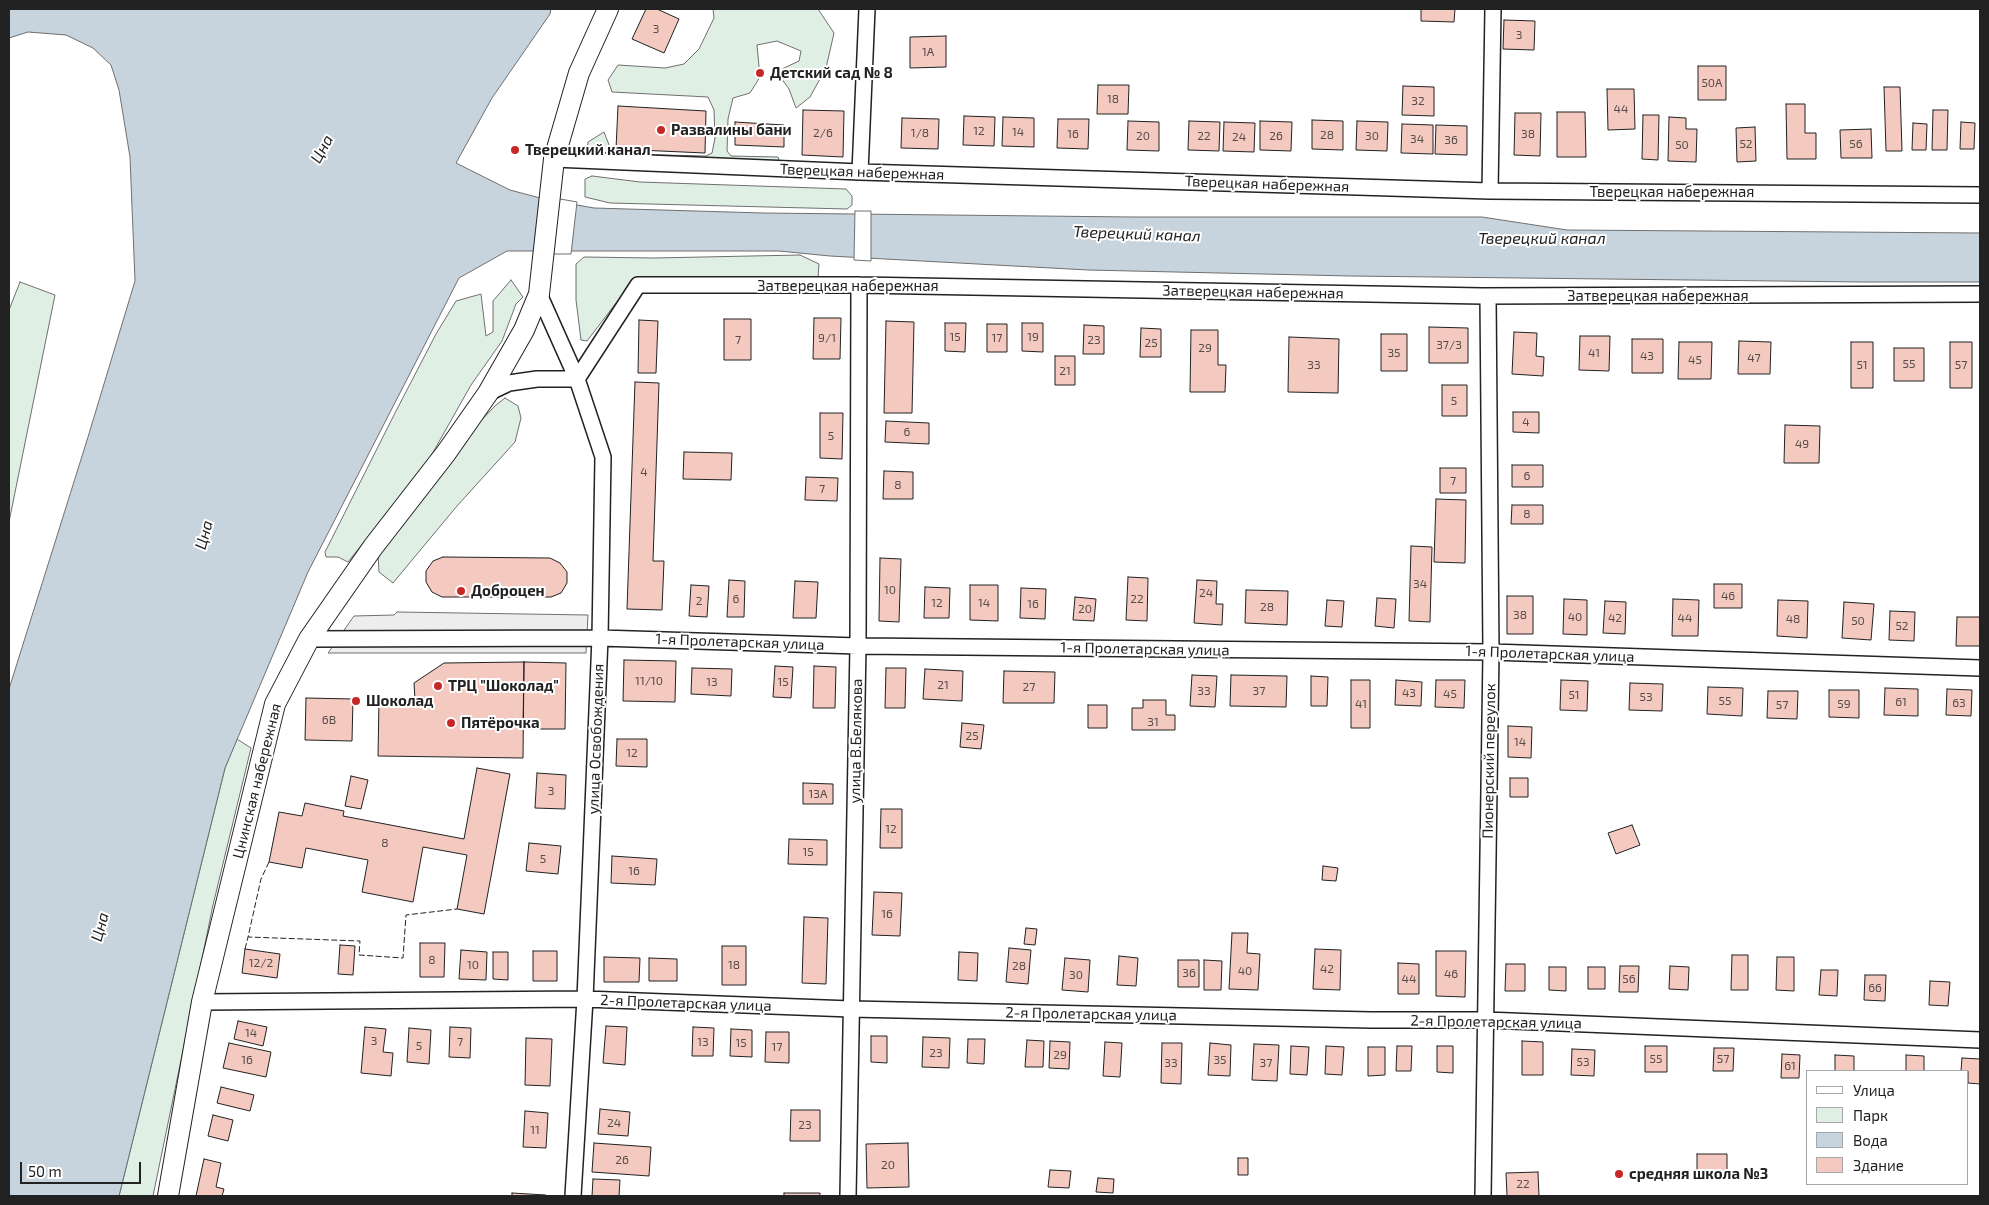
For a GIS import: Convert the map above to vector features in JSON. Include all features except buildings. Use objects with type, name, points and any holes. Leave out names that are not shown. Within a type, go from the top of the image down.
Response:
[{"type":"main road","name":"Цнинская набережная","points":[[168,1196],[202,1002],[275,704],[309,639],[373,547],[446,454],[488,393],[524,330],[539,294],[554,159],[580,73],[608,9]]},
{"type":"street","points":[[860,172],[867,9]]},
{"type":"street","points":[[1490,191],[1493,9]]},
{"type":"street","name":"Тверецкая набережная","points":[[554,159],[860,172],[1490,191],[1980,195]]},
{"type":"street","name":"Затверецкая набережная","points":[[577,379],[638,285],[859,285],[1488,296],[1980,294]]},
{"type":"street","name":"улица В.Белякова","points":[[848,1196],[858,646],[859,285]]},
{"type":"street","name":"улица Освобождения","points":[[539,294],[577,379],[603,457],[600,638],[585,999],[573,1196]]},
{"type":"street","name":"Пионерский переулок","points":[[1483,1196],[1491,652],[1488,296]]},
{"type":"street","points":[[488,393],[510,382],[537,379],[577,379]]},
{"type":"street","name":"1-я Пролетарская улица","points":[[309,639],[600,638],[858,646],[1491,652],[1980,668]]},
{"type":"street","name":"2-я Пролетарская улица","points":[[202,1002],[585,999],[851,1008],[1371,1020],[1486,1020],[1980,1040]]},
{"type":"green space","points":[[713,9],[818,9],[834,33],[826,68],[810,97],[796,108],[789,89],[781,78],[782,69],[799,61],[801,51],[777,41],[757,45],[760,77],[750,93],[733,98],[728,119],[727,151],[731,156],[778,157],[780,164],[587,154],[588,142],[604,132],[611,150],[619,154],[706,156],[712,153],[715,138],[714,110],[708,97],[612,92],[608,80],[618,65],[665,68],[684,64],[699,49],[714,18]]},
{"type":"green space","points":[[592,176],[640,182],[846,189],[852,196],[852,205],[847,209],[610,203],[585,197],[585,179]]},
{"type":"green space","points":[[800,255],[819,264],[818,278],[626,290],[587,341],[581,340],[576,300],[576,264],[584,257],[654,258]]},
{"type":"green space","points":[[511,280],[523,297],[516,304],[502,341],[471,385],[427,463],[348,562],[338,557],[326,557],[325,552],[395,413],[436,334],[456,301],[481,294],[486,336],[493,332],[493,301]]},
{"type":"green space","points":[[20,282],[55,295],[9,522],[9,310]]},
{"type":"green space","points":[[505,398],[518,406],[521,418],[515,442],[457,506],[393,583],[379,572],[378,554],[468,434]]},
{"type":"green space","points":[[237,739],[251,748],[213,905],[153,1196],[119,1196],[225,768]]},
{"type":"shaded area","points":[[397,612],[588,615],[586,653],[328,653],[354,616],[394,615]]},
{"type":"water","name":"Цна","points":[[9,9],[551,9],[550,14],[492,98],[456,163],[510,190],[544,199],[594,208],[763,213],[1132,217],[1482,217],[1567,230],[1980,233],[1980,282],[1350,276],[1088,270],[830,256],[779,251],[507,251],[459,278],[308,572],[225,768],[119,1196],[9,1196],[9,689],[135,281],[130,157],[119,90],[111,65],[93,48],[66,35],[28,32],[9,38]]},
{"type":"pier","points":[[549,197],[577,202],[571,254],[540,254]]},
{"type":"pier","points":[[855,211],[871,211],[871,261],[854,260]]},
{"type":"fence","points":[[269,862],[261,879],[248,937],[360,941],[359,955],[403,958],[406,915],[457,909]]},
{"type":"fence","points":[[245,949],[248,937]]},
{"type":"place","name":"Детский сад № 8","points":[[760,73]]},
{"type":"place","name":"Развалины бани","points":[[661,130]]},
{"type":"place","name":"Тверецкий канал","points":[[515,150]]},
{"type":"place","name":"Доброцен","points":[[461,591]]},
{"type":"place","name":"ТРЦ \"Шоколад\"","points":[[438,686]]},
{"type":"place","name":"Шоколад","points":[[356,701]]},
{"type":"place","name":"Пятёрочка","points":[[451,723]]},
{"type":"place","name":"средняя школа №3","points":[[1619,1174]]}]
